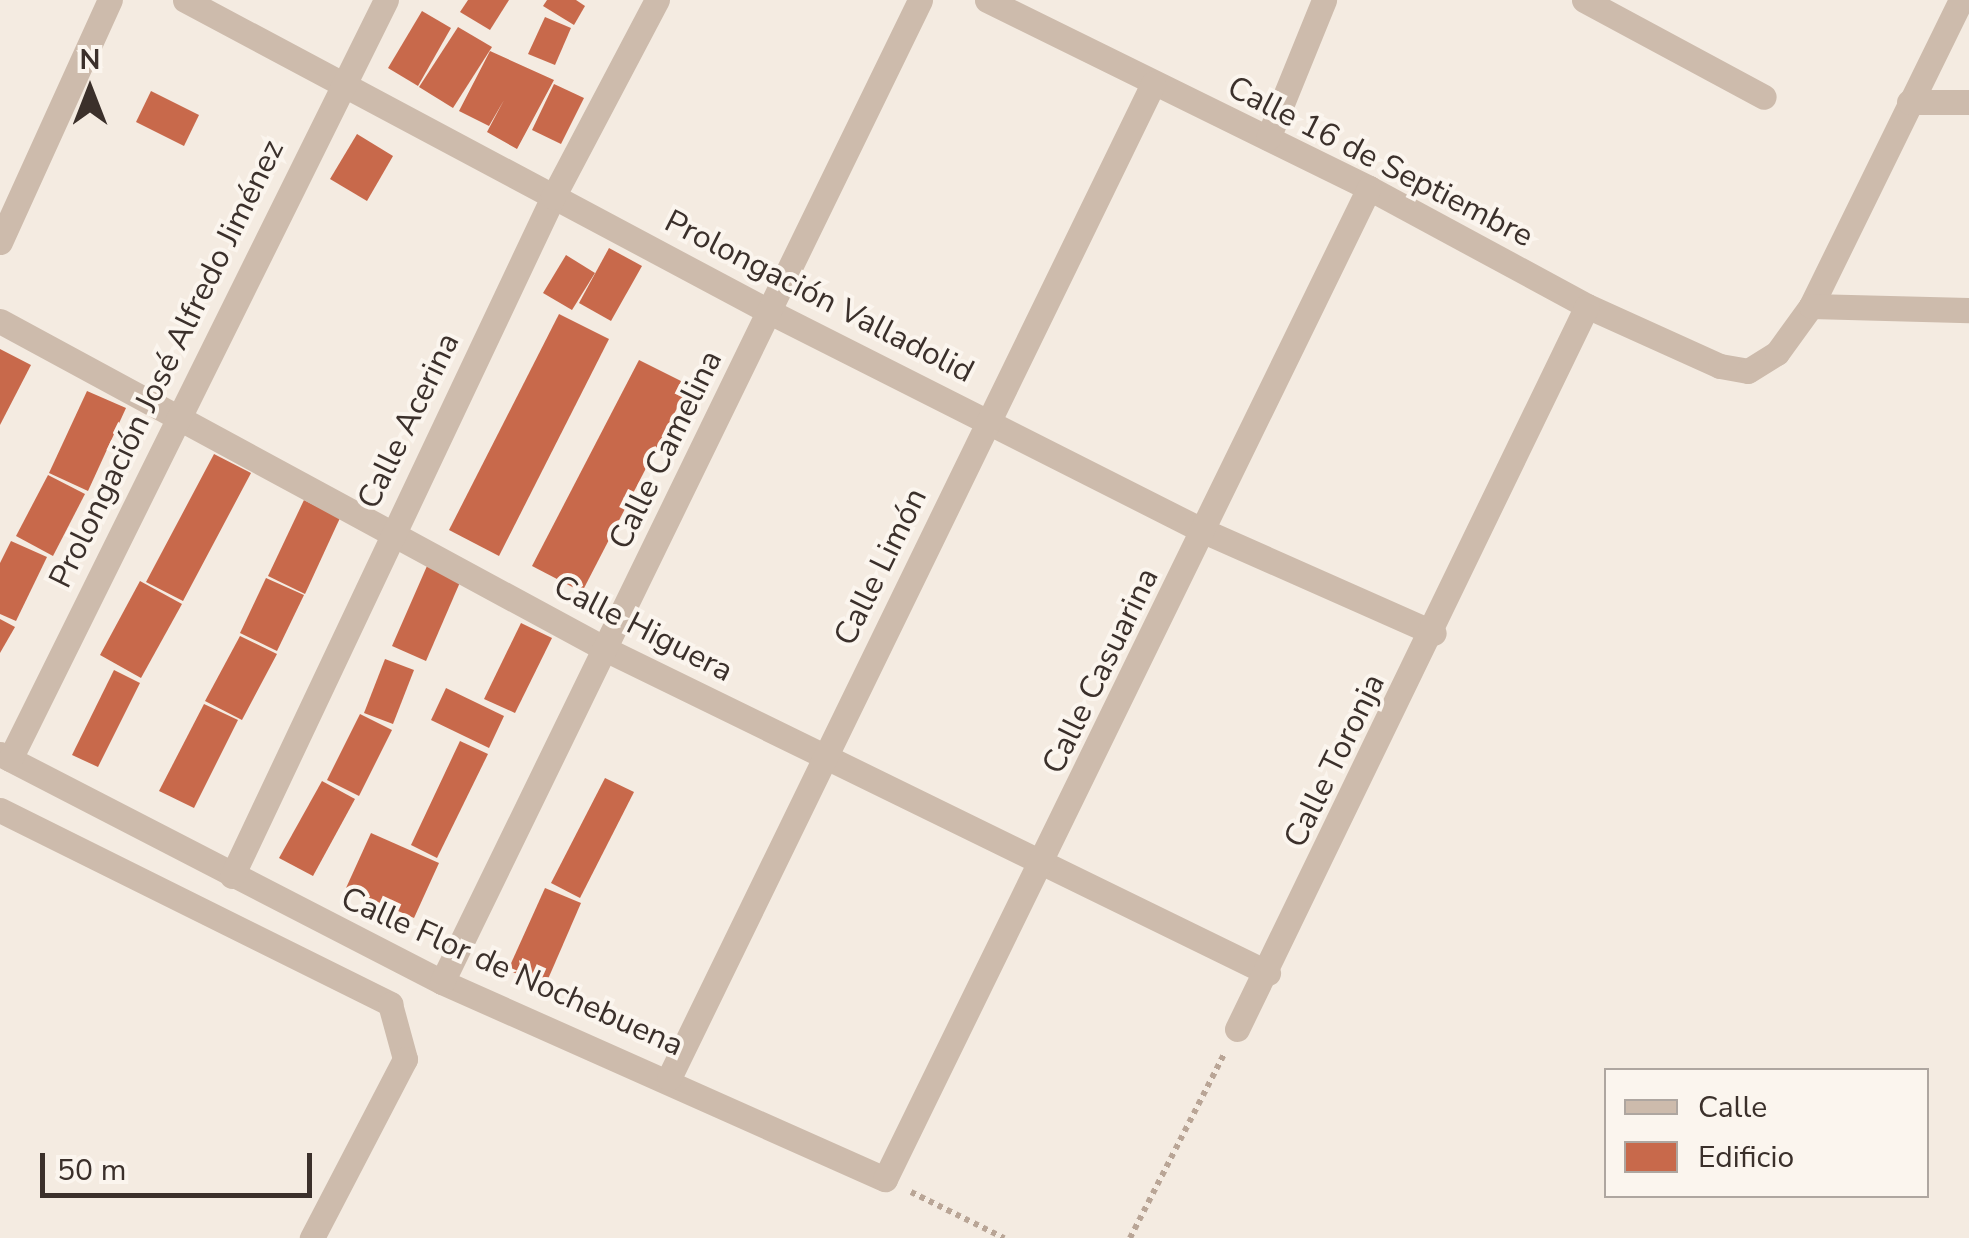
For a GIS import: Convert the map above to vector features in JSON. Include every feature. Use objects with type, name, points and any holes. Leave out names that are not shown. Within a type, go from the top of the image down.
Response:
[{"type":"street","points":[[0,242],[110,0]]},
{"type":"street","name":"Prolongación Valladolid","points":[[184,0],[770,312],[1206,532],[1434,632]]},
{"type":"street","name":"Prolongación José Alfredo Jiménez","points":[[5,756],[386,0]]},
{"type":"street","name":"Calle Acerina","points":[[232,876],[553,197],[656,0]]},
{"type":"street","name":"Calle Camelina","points":[[442,982],[920,0]]},
{"type":"street","name":"Calle 16 de Septiembre","points":[[987,0],[1369,188],[1587,306],[1720,366],[1748,371],[1778,353],[1811,306]]},
{"type":"street","points":[[1268,138],[1324,0]]},
{"type":"street","points":[[1584,0],[1764,97]]},
{"type":"street","points":[[1961,0],[1811,306],[1969,310]]},
{"type":"street","name":"Calle Limón","points":[[668,1078],[1152,84]]},
{"type":"street","points":[[1909,102],[1969,102]]},
{"type":"street","name":"Calle Casuarina","points":[[885,1178],[1206,532],[1369,188]]},
{"type":"street","name":"Calle Toronja","points":[[1237,1029],[1434,632],[1587,306]]},
{"type":"street","name":"Calle Higuera","points":[[0,322],[393,530],[605,649],[1268,973]]},
{"type":"street","name":"Calle Flor de Nochebuena","points":[[5,756],[442,982],[668,1078],[885,1178]]},
{"type":"street","points":[[0,810],[390,1004],[405,1059],[312,1238]]},
{"type":"path","points":[[1130,1238],[1237,1029]]},
{"type":"path","points":[[885,1178],[1004,1238]]},
{"type":"building","points":[[468,0],[509,0],[490,30],[460,12]]},
{"type":"building","points":[[547,0],[576,0],[585,6],[574,25],[543,6]]},
{"type":"building","points":[[422,11],[451,28],[418,86],[388,68]]},
{"type":"building","points":[[545,17],[571,28],[555,65],[528,54]]},
{"type":"building","points":[[458,27],[492,47],[453,108],[419,87]]},
{"type":"building","points":[[490,51],[554,80],[517,149],[487,132],[504,100],[489,126],[459,111]]},
{"type":"building","points":[[554,84],[584,98],[561,144],[532,130]]},
{"type":"building","points":[[151,91],[199,115],[184,146],[136,122]]},
{"type":"building","points":[[357,134],[393,156],[367,201],[330,179]]},
{"type":"building","points":[[609,248],[642,266],[611,321],[579,303]]},
{"type":"building","points":[[566,255],[595,273],[572,310],[543,293]]},
{"type":"building","points":[[559,314],[609,339],[499,556],[449,530]]},
{"type":"building","points":[[0,349],[31,365],[0,425]]},
{"type":"building","points":[[639,360],[689,385],[582,592],[532,566]]},
{"type":"building","points":[[87,391],[126,408],[88,491],[49,473]]},
{"type":"building","points":[[214,454],[251,473],[183,601],[146,582]]},
{"type":"building","points":[[48,475],[85,494],[53,556],[16,536]]},
{"type":"building","points":[[304,500],[340,518],[305,594],[268,576]]},
{"type":"building","points":[[11,541],[47,557],[16,621],[0,614],[0,563]]},
{"type":"building","points":[[427,566],[461,580],[426,661],[392,646]]},
{"type":"building","points":[[266,578],[304,595],[277,651],[240,633]]},
{"type":"building","points":[[140,581],[182,604],[141,678],[100,655]]},
{"type":"building","points":[[0,619],[15,627],[0,653]]},
{"type":"building","points":[[521,623],[552,638],[515,713],[484,699]]},
{"type":"building","points":[[240,636],[277,654],[242,720],[205,701]]},
{"type":"building","points":[[385,659],[414,670],[393,724],[364,713]]},
{"type":"building","points":[[114,670],[140,683],[98,767],[72,755]]},
{"type":"building","points":[[446,688],[504,716],[489,748],[431,720]]},
{"type":"building","points":[[204,704],[238,720],[194,808],[159,791]]},
{"type":"building","points":[[360,714],[392,730],[359,796],[327,780]]},
{"type":"building","points":[[460,741],[488,754],[437,858],[411,845]]},
{"type":"building","points":[[605,778],[634,792],[580,898],[551,883]]},
{"type":"building","points":[[322,781],[355,799],[313,876],[279,858]]},
{"type":"building","points":[[371,833],[439,863],[414,918],[346,888]]},
{"type":"building","points":[[545,888],[581,903],[545,986],[508,970]]}]
